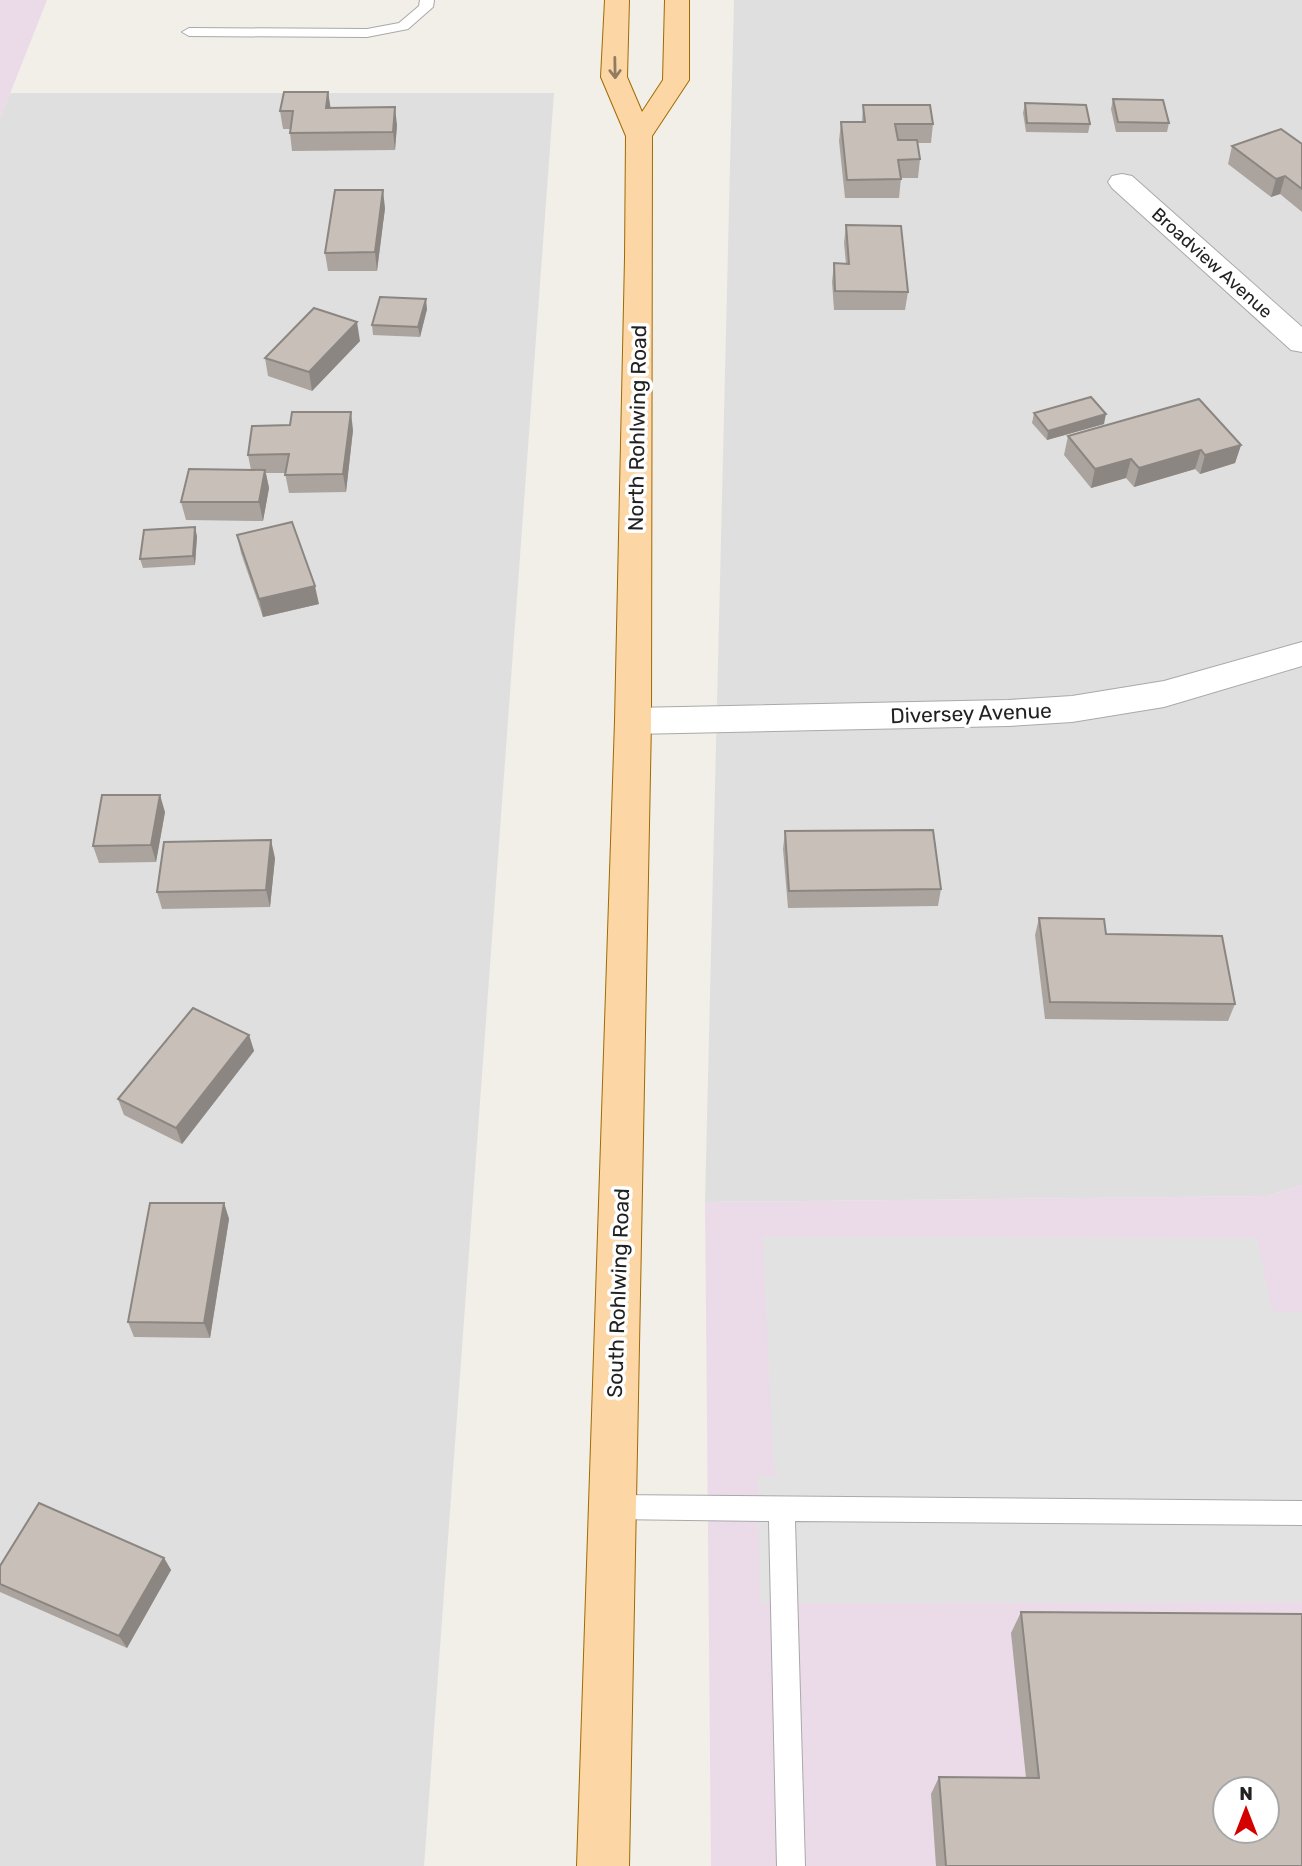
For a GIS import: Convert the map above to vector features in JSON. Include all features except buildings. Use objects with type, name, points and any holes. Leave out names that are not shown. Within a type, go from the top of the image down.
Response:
[{"type":"main road","name":"North Rohlwing Road","points":[[617,0],[614,77],[639,136],[633,721]]},
{"type":"main road","points":[[639,136],[676,80],[677,0]]},
{"type":"main road","name":"South Rohlwing Road","points":[[603,1866],[633,721]]},
{"type":"street","name":"Broadview Avenue","points":[[1122,182],[1302,343]]},
{"type":"street","name":"Diversey Avenue","points":[[633,721],[1008,713],[1072,709],[1164,694],[1302,654]]},
{"type":"lane","points":[[188,32],[367,33],[403,26],[426,7],[427,0]]},
{"type":"lane","points":[[612,1507],[1302,1513]]},
{"type":"lane","points":[[782,1509],[791,1866]]},
{"type":"shaded area","points":[[0,0],[47,0],[0,119]]},
{"type":"shaded area","points":[[734,0],[1302,0],[1302,1185],[1268,1196],[705,1202]]},
{"type":"shaded area","points":[[10,93],[554,93],[424,1866],[0,1866],[0,119]]},
{"type":"shaded area","points":[[1302,1185],[1302,1866],[711,1866],[705,1202],[1268,1196]]},
{"type":"shaded area","points":[[763,1236],[1257,1238],[1272,1311],[1302,1312],[1302,1602],[760,1603],[758,1476],[777,1477],[773,1461]]}]
